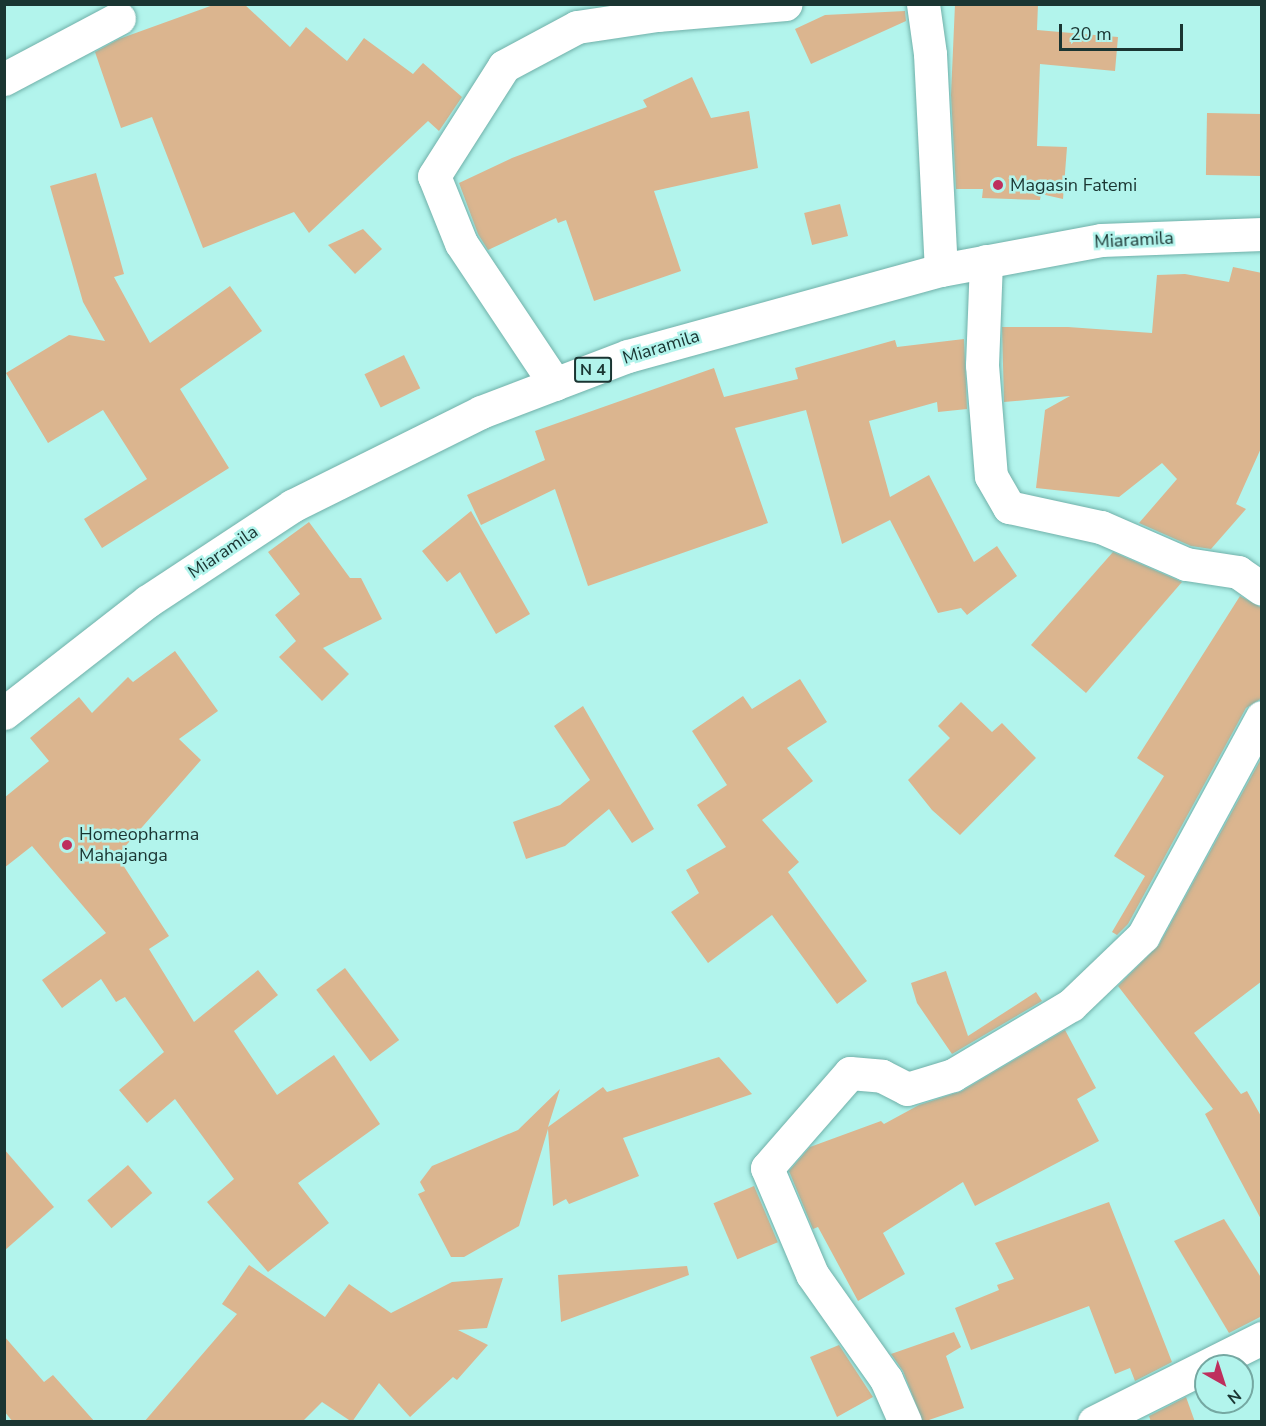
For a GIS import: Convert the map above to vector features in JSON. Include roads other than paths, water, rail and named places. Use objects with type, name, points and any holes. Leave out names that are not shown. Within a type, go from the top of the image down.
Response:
[{"type":"street","points":[[555,384],[461,243],[434,176],[504,66],[577,27],[657,15],[786,4]]},
{"type":"street","points":[[923,4],[930,54],[941,270]]},
{"type":"street","points":[[4,79],[119,18]]},
{"type":"street","name":"Miaramila","points":[[4,713],[148,602],[292,506],[481,412],[628,356],[941,270],[986,261],[1101,240],[1262,234]]},
{"type":"street","points":[[986,261],[982,365],[991,476],[1009,507],[1101,527],[1186,564],[1238,572],[1262,589]]},
{"type":"street","points":[[905,1422],[886,1379],[813,1274],[767,1168],[850,1073],[882,1076],[907,1089],[953,1075],[1071,1005],[1143,936],[1262,717]]},
{"type":"street","points":[[1094,1422],[1262,1338]]},
{"type":"place","name":"Magasin Fatemi","points":[[998,185]]},
{"type":"place","name":"Homeopharma Mahajanga","points":[[67,845]]}]
